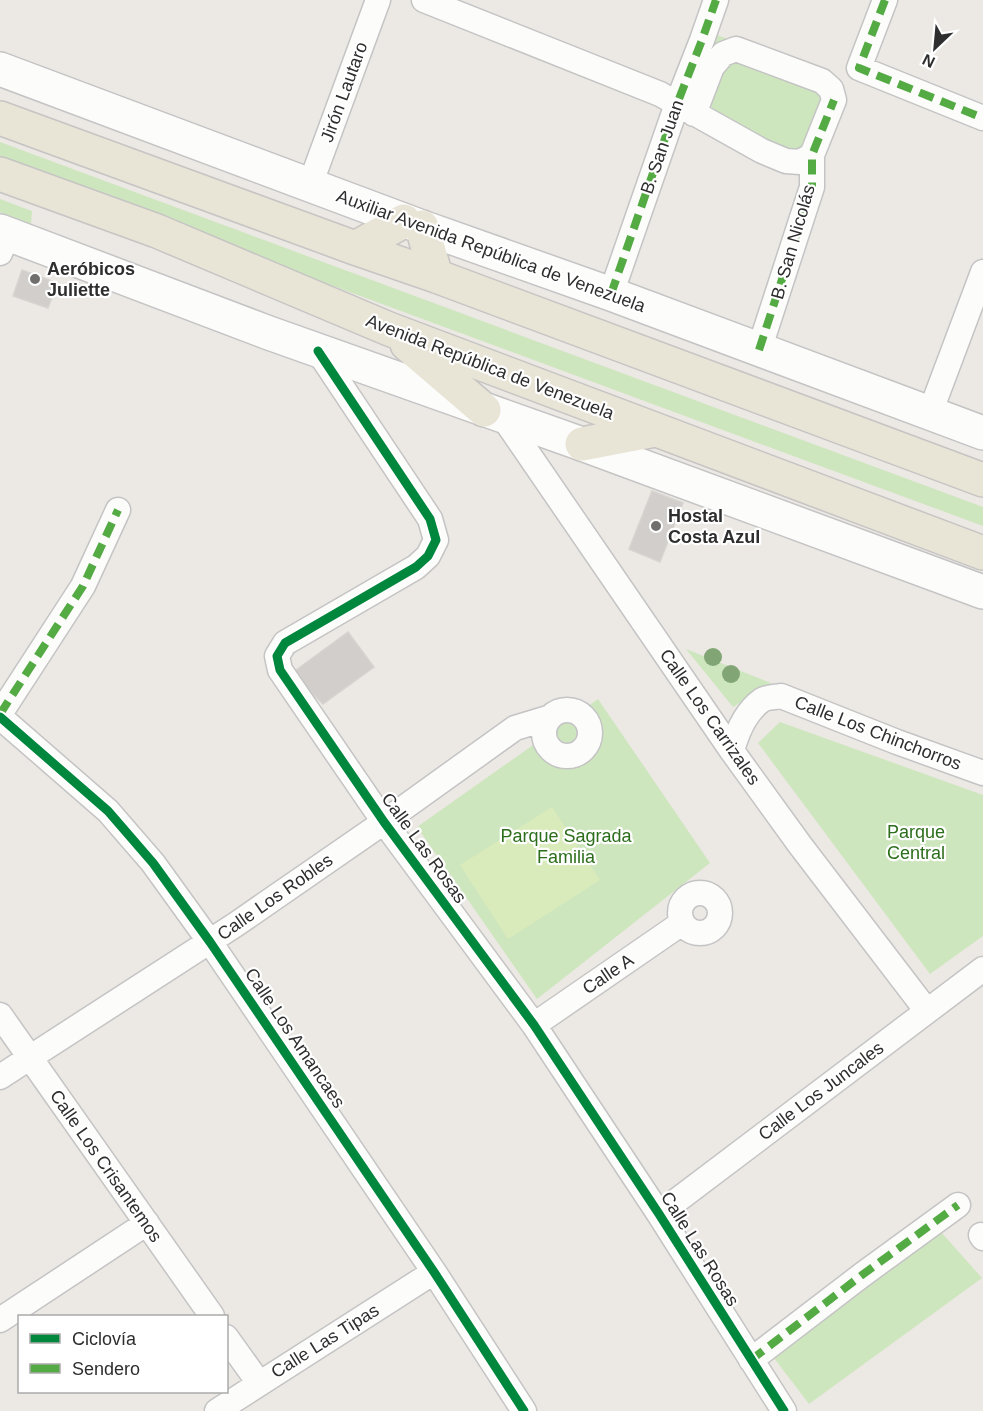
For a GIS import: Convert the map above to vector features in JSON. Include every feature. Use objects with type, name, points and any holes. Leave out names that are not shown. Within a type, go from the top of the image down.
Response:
[{"type":"main road","name":"Auxiliar Avenida República de Venezuela","points":[[0,69],[413,224],[611,294],[983,433]]},
{"type":"main road","points":[[0,118],[436,276],[983,480]]},
{"type":"main road","name":"Avenida República de Venezuela","points":[[0,174],[157,231],[389,329],[983,553]]},
{"type":"main road","points":[[355,248],[413,224],[436,276]]},
{"type":"main road","points":[[3,239],[582,444],[983,592]]},
{"type":"main road","points":[[389,329],[494,413]]},
{"type":"main road","points":[[582,444],[655,429]]},
{"type":"street","name":"Jirón Lautaro","points":[[310,184],[378,0]]},
{"type":"street","points":[[424,0],[660,94],[762,151],[786,161],[800,162],[812,154]]},
{"type":"street","name":"B. San Juan","points":[[611,294],[686,109],[702,40],[716,0]]},
{"type":"street","points":[[885,0],[859,68],[983,118]]},
{"type":"street","name":"B. San Nicolás","points":[[686,109],[712,67],[723,54],[736,50],[822,81],[831,89],[834,100],[812,154],[812,187],[759,350]]},
{"type":"street","points":[[930,413],[983,272]]},
{"type":"street","name":"Calle Las Rosas","points":[[318,351],[430,519],[436,540],[428,556],[416,567],[285,643],[277,656],[280,670],[384,822],[534,1025],[659,1214],[784,1411]]},
{"type":"street","name":"Calle Los Carrizales","points":[[494,413],[800,845],[927,1011]]},
{"type":"street","points":[[0,715],[82,586],[118,510]]},
{"type":"street","name":"Calle Los Chinchorros","points":[[732,751],[737,734],[747,716],[764,699],[781,696],[897,742],[983,772]]},
{"type":"street","name":"Calle Los Amancaes","points":[[0,715],[108,812],[153,863],[210,942],[434,1272],[524,1411]]},
{"type":"street","name":"Calle Los Robles","points":[[0,1077],[210,942],[515,728],[548,718]]},
{"type":"street","name":"Calle A","points":[[534,1025],[682,923]]},
{"type":"street","name":"Calle Los Juncales","points":[[659,1214],[983,969]]},
{"type":"street","name":"Calle Los Crisantemos","points":[[0,1015],[211,1315]]},
{"type":"street","points":[[751,1360],[958,1205]]},
{"type":"street","points":[[0,1320],[147,1223]]},
{"type":"street","name":"Calle Las Tipas","points":[[218,1411],[434,1272]]},
{"type":"street","points":[[228,1340],[259,1383]]},
{"type":"green space","points":[[717,35],[838,80],[808,161],[687,116]]},
{"type":"green space","points":[[0,142],[983,507],[983,526],[0,163]]},
{"type":"green space","points":[[0,199],[32,211],[31,224],[0,212]]},
{"type":"green space","points":[[686,649],[771,683],[733,707]]},
{"type":"green space","name":"Parque Sagrada Familia","points":[[598,699],[710,863],[537,999],[417,827]]},
{"type":"green space","name":"Parque Central","points":[[780,722],[983,795],[983,936],[930,974],[758,743]]},
{"type":"green space","points":[[552,807],[600,880],[508,939],[460,865]]},
{"type":"green space","points":[[941,1232],[982,1278],[809,1404],[774,1358]]},
{"type":"building","points":[[22,270],[57,283],[48,308],[13,296]]},
{"type":"building","name":"Hostal Costa Azul","points":[[652,491],[683,503],[660,562],[629,549]]},
{"type":"building","points":[[348,632],[374,667],[323,704],[292,673]]},
{"type":"marked path","points":[[611,294],[716,0]]},
{"type":"marked path","points":[[885,0],[859,68],[983,118]]},
{"type":"marked path","points":[[759,350],[812,187],[812,155],[834,100]]},
{"type":"marked path","points":[[0,714],[83,586],[118,510]]},
{"type":"marked path","points":[[751,1360],[958,1205]]},
{"type":"cycle path","points":[[318,351],[430,519],[436,540],[428,556],[416,567],[285,643],[277,656],[280,670],[384,822],[534,1025],[659,1214],[784,1411]]},
{"type":"cycle path","points":[[0,717],[108,811],[153,863],[210,942],[434,1272],[524,1411]]},
{"type":"place","name":"Aeróbicos Juliette","points":[[35,279]]},
{"type":"place","name":"Hostal Costa Azul","points":[[656,526]]}]
